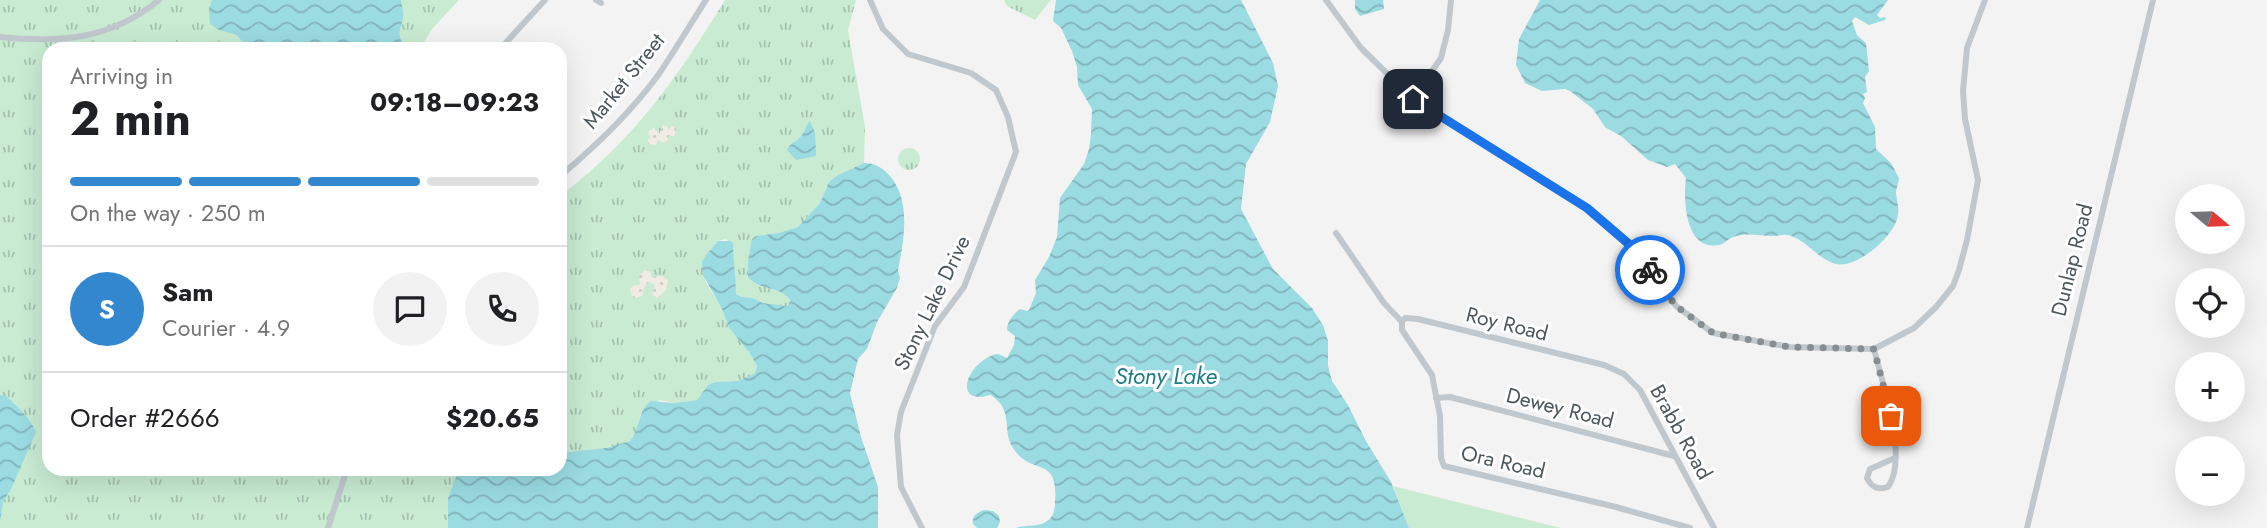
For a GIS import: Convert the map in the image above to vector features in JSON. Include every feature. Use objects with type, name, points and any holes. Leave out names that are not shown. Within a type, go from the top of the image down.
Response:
[{"type":"street","points":[[0,37],[49,41],[90,35],[128,22],[159,0]]},
{"type":"street","points":[[506,42],[545,0]]},
{"type":"street","name":"Market Street","points":[[567,170],[589,152],[637,100],[657,75],[706,0]]},
{"type":"street","name":"Stony Lake Drive","points":[[870,0],[883,29],[908,54],[971,73],[996,90],[1008,117],[1016,152],[964,286],[935,326],[901,412],[897,435],[901,487],[922,528]]},
{"type":"street","points":[[1326,0],[1361,48],[1413,99],[1587,208],[1637,251],[1676,306],[1713,333],[1790,347],[1874,349],[1914,328],[1953,286],[1959,270],[1978,180],[1965,119],[1963,92],[1967,48],[1985,0]]},
{"type":"street","points":[[1413,99],[1441,58],[1448,30],[1451,0]]},
{"type":"street","name":"Dunlap Road","points":[[2027,528],[2153,0]]},
{"type":"street","name":"Ora Road","points":[[1336,233],[1384,303],[1402,322],[1402,330],[1407,339],[1432,375],[1440,416],[1441,458],[1444,466],[1616,507],[1690,528]]},
{"type":"street","name":"Roy Road","points":[[1402,322],[1408,318],[1419,319],[1604,365]]},
{"type":"street","points":[[1874,349],[1896,439],[1894,480],[1888,487],[1880,490],[1873,487],[1867,478],[1870,469],[1895,458]]},
{"type":"street","name":"Brabb Road","points":[[1604,365],[1624,374],[1640,390],[1714,528]]},
{"type":"street","name":"Dewey Road","points":[[1436,398],[1450,397],[1674,456]]},
{"type":"street","points":[[328,528],[345,476]]},
{"type":"green space","points":[[0,0],[459,0],[432,29],[424,42],[42,42],[42,476],[456,476],[448,498],[448,528],[0,528]]},
{"type":"green space","points":[[725,0],[856,0],[848,30],[865,127],[864,163],[829,182],[820,203],[798,227],[756,236],[748,260],[748,277],[785,295],[790,300],[788,306],[763,303],[736,294],[733,247],[726,239],[718,241],[706,255],[705,281],[722,309],[729,328],[757,366],[755,373],[738,381],[708,385],[697,400],[674,403],[660,400],[641,412],[636,433],[627,442],[567,453],[567,190],[632,130],[689,56]]},
{"type":"green space","points":[[1004,0],[1051,0],[1035,20],[1007,6]]},
{"type":"green space","points":[[909,148],[917,151],[920,159],[917,167],[909,170],[901,167],[898,159],[901,151]]},
{"type":"green space","points":[[1393,486],[1561,528],[1409,528]]},
{"type":"sand","points":[[663,125],[667,126],[668,130],[672,126],[676,128],[675,136],[668,136],[664,143],[658,140],[656,145],[649,144],[649,130],[654,128],[659,134]]},
{"type":"sand","points":[[645,270],[650,272],[652,277],[663,276],[668,281],[666,290],[657,298],[652,294],[655,285],[650,282],[646,284],[642,296],[632,296],[630,289],[634,285],[640,285],[639,276]]},
{"type":"water","points":[[212,0],[401,0],[402,42],[242,42],[237,35],[219,30],[210,24],[209,9]]},
{"type":"water","name":"Stony Lake","points":[[1056,0],[1241,0],[1273,63],[1278,86],[1270,122],[1246,164],[1241,209],[1273,269],[1312,308],[1323,325],[1328,341],[1328,366],[1332,381],[1391,482],[1409,528],[1016,528],[1040,524],[1054,513],[1053,477],[1048,471],[1020,457],[1013,448],[1005,414],[998,401],[991,395],[972,396],[967,385],[969,377],[981,362],[998,354],[1007,358],[1014,345],[1015,336],[1007,330],[1008,324],[1020,309],[1029,310],[1036,293],[1035,280],[1057,237],[1060,198],[1084,164],[1089,149],[1092,109],[1078,85],[1077,67],[1072,51],[1061,28],[1053,21]]},
{"type":"water","points":[[1355,0],[1383,0],[1384,9],[1360,16],[1355,9]]},
{"type":"water","points":[[1540,0],[1888,0],[1877,15],[1880,18],[1886,17],[1885,20],[1869,25],[1855,17],[1852,21],[1857,35],[1866,43],[1869,71],[1865,77],[1867,92],[1863,94],[1863,103],[1875,127],[1876,149],[1891,163],[1899,178],[1896,193],[1898,212],[1894,227],[1881,243],[1863,257],[1844,264],[1830,262],[1797,238],[1788,235],[1742,235],[1719,245],[1708,245],[1699,240],[1693,232],[1686,210],[1686,178],[1675,164],[1667,167],[1648,160],[1621,136],[1605,127],[1593,109],[1570,91],[1542,91],[1525,83],[1516,65],[1519,39]]},
{"type":"water","points":[[810,121],[815,133],[816,156],[796,160],[787,150],[802,135]]},
{"type":"water","points":[[864,163],[880,167],[896,184],[903,207],[898,270],[900,278],[877,322],[867,349],[858,359],[850,393],[878,487],[878,528],[448,528],[448,498],[456,476],[567,476],[567,452],[606,448],[630,441],[643,410],[651,401],[674,403],[697,400],[708,385],[738,381],[755,373],[757,366],[729,328],[703,275],[702,262],[718,241],[730,241],[733,243],[736,294],[763,303],[788,306],[790,300],[785,295],[748,277],[752,239],[798,227],[820,203],[829,182]]},
{"type":"water","points":[[0,395],[6,396],[23,412],[36,432],[3,502],[0,522]]},
{"type":"water","points":[[984,510],[993,511],[999,516],[997,528],[977,528],[973,524],[977,513]]},
{"type":"way so far","points":[[1650,270],[1676,306],[1713,333],[1790,347],[1874,349],[1891,416]]},
{"type":"route","points":[[1413,99],[1587,208],[1637,251],[1650,270]]}]
